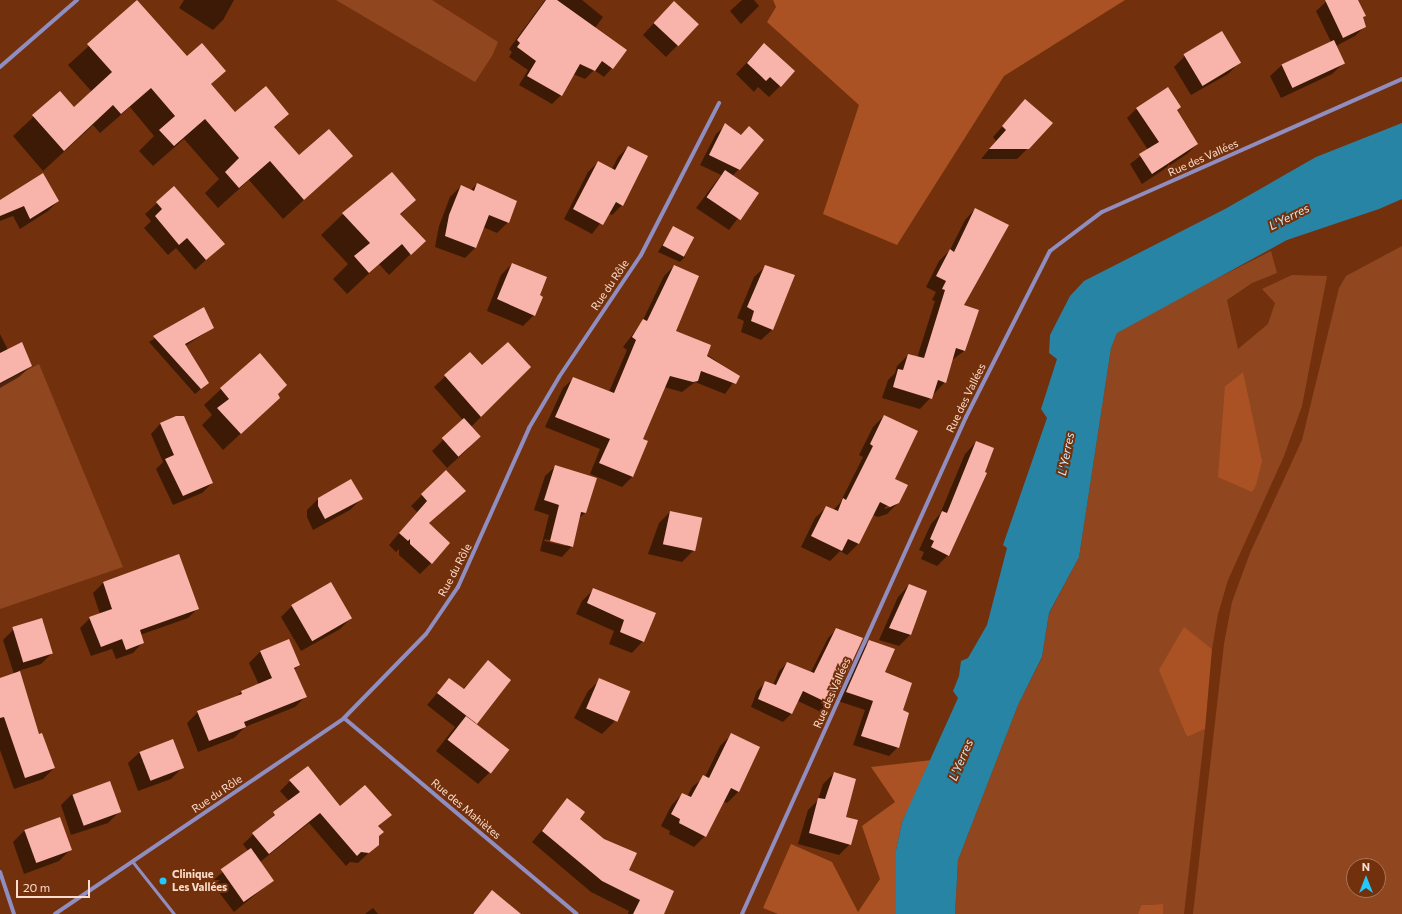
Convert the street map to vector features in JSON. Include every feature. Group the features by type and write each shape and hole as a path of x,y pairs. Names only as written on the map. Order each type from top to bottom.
{"street":[{"path":"0,67 77,0"},
{"name":"Rue des Vallées","path":"742,914 966,417 1050,250 1102,212 1402,79"},
{"name":"Rue du Rôle","path":"55,914 344,718 426,634 458,587 529,428 559,377 641,255 719,103"},
{"name":"Rue des Mahiètes","path":"344,718 578,914"},
{"path":"0,872 14,914"}],"lane":[{"path":"132,861 174,914"}],"shaded area":[{"path":"336,0 432,0 498,42 492,56 475,82"},
{"path":"773,0 1125,0 1004,76 897,245 823,214 859,105 767,22 776,7"},
{"path":"1402,246 1402,914 1193,914 1224,644 1232,602 1250,553 1302,440 1339,288 1346,276"},
{"path":"1271,251 1277,273 1252,283 1227,300 1238,349 1268,324 1275,303 1262,289 1292,275 1327,276 1302,406 1284,456 1228,580 1218,614 1212,649 1183,628 1186,737 1205,729 1184,914 1163,914 1163,904 1141,905 1138,914 955,914 958,860 1018,705 1042,658 1049,614 1079,557 1111,348 1117,333 1184,295","holes":["1243,372 1256,442 1225,386"]},
{"path":"39,364 123,567 0,609 0,384"},
{"path":"1243,372 1262,461 1256,485 1252,492 1218,477 1225,386"},
{"path":"1184,627 1212,649 1205,729 1187,737 1159,670"},
{"path":"932,760 902,822 896,850 896,914 778,914 763,908 791,844 832,862 858,912 880,879 862,826 895,802 871,767"},
{"path":"1163,904 1163,914 1138,914 1141,905"}],"water":[{"name":"L'Yerres","path":"1402,123 1402,199 1379,209 1287,240 1117,333 1111,348 1079,557 1049,613 1042,657 1018,705 958,860 955,914 896,914 896,850 902,822 958,698 953,691 959,676 961,661 968,658 987,625 1007,548 1003,545 1047,418 1041,409 1057,359 1049,353 1050,335 1070,296 1084,281 1225,209 1316,157"}],"building":[{"path":"137,0 187,56 202,43 226,71 211,84 235,112 266,86 289,114 274,127 299,155 329,129 353,156 304,200 270,161 239,188 225,172 239,158 205,119 174,146 159,130 175,116 151,88 121,114 113,105 64,151 32,115 60,91 74,107 112,72 87,44"},
{"path":"546,0 557,0 627,50 613,69 602,61 595,71 580,64 562,96 527,76 536,61 517,47 520,43 517,40"},
{"path":"1325,0 1358,0 1366,16 1363,17 1366,27 1343,38"},
{"path":"674,1 699,24 678,46 654,23"},
{"path":"1222,31 1241,63 1202,86 1183,54"},
{"path":"1334,40 1345,64 1292,88 1281,65"},
{"path":"764,43 795,71 781,87 770,77 766,81 747,63"},
{"path":"1168,87 1181,107 1177,110 1198,144 1152,174 1139,154 1159,142 1136,108"},
{"path":"1025,99 1053,123 1029,149 989,149 1006,130 1002,126"},
{"path":"725,123 741,135 749,126 764,140 740,170 709,155"},
{"path":"628,146 648,156 623,206 616,202 603,225 573,209 598,161 615,170"},
{"path":"725,170 759,193 741,220 707,197"},
{"path":"392,172 416,200 400,214 426,241 411,255 402,244 369,273 354,256 370,243 342,213"},
{"path":"43,173 59,201 30,219 24,206 0,216 0,200"},
{"path":"477,183 517,201 509,223 489,215 476,248 445,236 449,215 461,185 474,191"},
{"path":"174,186 225,244 206,260 187,238 179,245 155,216 162,209 156,202"},
{"path":"975,208 1009,225 964,305 979,310 965,351 956,348 946,383 938,380 932,399 893,387 898,369 903,370 908,354 924,358 945,290 942,289 946,281 936,276 950,249 954,252"},
{"path":"673,226 694,237 684,257 663,245"},
{"path":"512,263 547,277 540,295 543,297 535,316 497,299"},
{"path":"674,265 699,276 676,331 711,345 707,356 740,376 736,384 701,371 698,381 693,382 670,376 643,439 648,441 633,477 599,463 610,439 555,417 573,377 614,393 636,340 632,337 643,319 647,321"},
{"path":"765,265 795,275 773,330 751,321 754,311 747,307"},
{"path":"204,307 214,328 185,344 209,383 201,389 153,336"},
{"path":"22,342 32,366 0,383 0,353"},
{"path":"508,342 531,367 481,417 444,375 470,352 482,365"},
{"path":"260,353 287,385 278,394 280,398 241,434 217,408 229,399 220,388"},
{"path":"884,415 918,431 895,479 908,485 899,503 890,507 880,502 859,544 848,539 842,551 811,536 826,506 838,511 843,498 846,500 873,446 870,444"},
{"path":"176,416 184,416 213,483 183,496 165,459 174,455 160,423"},
{"path":"464,418 481,437 458,457 442,438"},
{"path":"976,441 994,448 985,472 987,473 949,556 931,547 934,541 930,539 942,511 947,513"},
{"path":"555,465 597,478 586,513 581,512 573,547 550,541 559,505 544,500"},
{"path":"446,470 466,491 429,523 450,543 432,564 410,544 410,539 408,541 399,533 427,501 421,494"},
{"path":"351,479 363,499 325,519 318,506 318,498"},
{"path":"670,511 702,518 695,551 663,544"},
{"path":"179,554 199,609 140,630 144,643 126,650 122,639 101,647 89,617 112,609 103,582"},
{"path":"331,582 352,618 312,641 291,605"},
{"path":"909,584 927,591 911,635 889,628"},
{"path":"593,588 656,613 644,642 620,632 624,620 587,603"},
{"path":"42,618 53,653 23,662 12,627"},
{"path":"836,628 863,638 839,690 837,689 830,704 803,691 792,714 758,699 765,681 776,685 787,662 814,673"},
{"path":"289,639 300,665 294,668 307,697 244,722 246,727 209,741 197,711 242,694 241,691 272,678 260,651"},
{"path":"869,640 895,649 885,672 912,683 903,710 909,713 899,748 861,736 873,701 846,692"},
{"path":"488,660 511,680 477,724 437,693 449,678 464,689"},
{"path":"20,671 39,734 42,733 55,768 25,778 4,717 0,718 0,678"},
{"path":"599,678 630,691 617,722 586,708"},
{"path":"466,716 509,750 491,774 448,740"},
{"path":"731,733 760,747 739,792 731,788 706,837 679,823 680,819 671,814 682,793 691,797 703,775 709,778"},
{"path":"173,739 184,768 151,781 139,752"},
{"path":"308,766 340,806 365,785 392,815 378,826 384,832 379,836 379,845 369,853 361,852 357,856 320,813 269,854 252,833 275,815 273,812 300,792 289,780"},
{"path":"834,772 856,779 846,817 858,820 851,845 809,833 818,798 825,799"},
{"path":"110,781 121,812 84,826 72,795"},
{"path":"567,798 585,812 580,819 604,839 637,853 629,870 674,891 664,914 633,914 640,900 602,881 542,831"},
{"path":"60,817 72,850 36,863 24,830"},
{"path":"251,848 274,881 244,902 221,869"},
{"path":"492,890 521,914 473,914"}],"place":[{"name":"Clinique Les Vallées","path":"163,881"}]}
